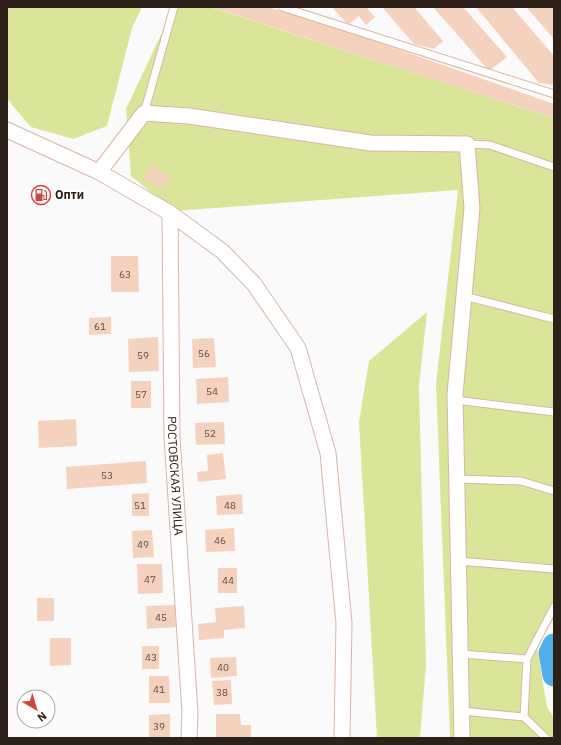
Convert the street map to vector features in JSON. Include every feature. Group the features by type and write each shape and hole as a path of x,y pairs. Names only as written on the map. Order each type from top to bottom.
{"street":[{"path":"99,172 144,112 189,116 370,143 467,144 472,208 455,400 462,738"},
{"path":"7,130 99,172 170,213 222,251 254,284 298,348 328,452 344,623 342,738"},
{"name":"РОСТОВСКАЯ УЛИЦА","path":"170,213 172,437 190,712 189,738"}],"lane":[{"path":"144,112 174,7"},
{"path":"282,7 554,94"},
{"path":"467,144 490,144 554,167"},
{"path":"464,296 554,319"},
{"path":"455,400 554,412"},
{"path":"457,479 521,481 554,491"},
{"path":"459,561 554,569"},
{"path":"524,718 527,659 554,606"},
{"path":"460,654 527,659"},
{"path":"462,711 524,718 546,738"}],"green space":[{"path":"7,7 142,7 132,28 107,126 73,139 31,127 7,99"},
{"path":"174,7 210,7 554,118 554,618 537,646 547,707 554,718 554,738 450,738 436,384 458,190 174,211 131,176 126,109"},
{"path":"427,312 419,386 426,665 420,738 377,738 359,422 369,361"}],"building":[{"path":"211,7 268,7 329,25 554,104 554,118"},
{"path":"332,7 366,7 375,17 366,25 359,16 348,25"},
{"path":"382,7 414,7 443,41 434,49 414,44"},
{"path":"433,7 463,7 507,57 489,71"},
{"path":"476,7 512,7 554,56 554,85 539,83"},
{"path":"526,7 554,7 554,39"},
{"path":"151,165 170,176 163,189 143,178"},
{"path":"111,256 138,256 139,292 111,292"},
{"path":"111,317 111,334 89,335 89,318"},
{"path":"158,337 159,371 129,372 128,339"},
{"path":"214,338 216,367 193,368 192,339"},
{"path":"228,377 229,402 197,404 196,379"},
{"path":"131,381 151,381 151,408 131,408"},
{"path":"76,419 77,446 39,448 38,421"},
{"path":"224,422 225,444 196,445 195,423"},
{"path":"223,453 226,479 198,482 197,472 208,471 207,455"},
{"path":"146,461 147,483 67,489 66,467"},
{"path":"149,493 149,516 132,516 132,494"},
{"path":"242,494 243,514 217,515 216,496"},
{"path":"234,528 235,551 206,552 205,530"},
{"path":"152,530 154,557 133,558 132,531"},
{"path":"137,564 162,564 163,593 138,594"},
{"path":"218,568 237,568 237,593 218,593"},
{"path":"37,598 54,598 54,621 37,621"},
{"path":"175,605 176,627 147,629 146,606"},
{"path":"244,606 245,628 224,630 224,638 199,640 198,624 216,622 215,608"},
{"path":"50,638 71,638 71,665 50,666"},
{"path":"142,646 159,646 159,669 142,669"},
{"path":"236,657 237,676 211,678 210,658"},
{"path":"149,676 169,676 170,703 149,703"},
{"path":"231,680 232,704 214,705 212,681"},
{"path":"170,714 170,738 149,738 149,715"},
{"path":"216,714 240,714 241,725 251,725 251,738 216,738"}],"waterway":[{"path":"554,645 550,653 554,675"}],"place":[{"name":"Опти","path":"41,195"}]}
